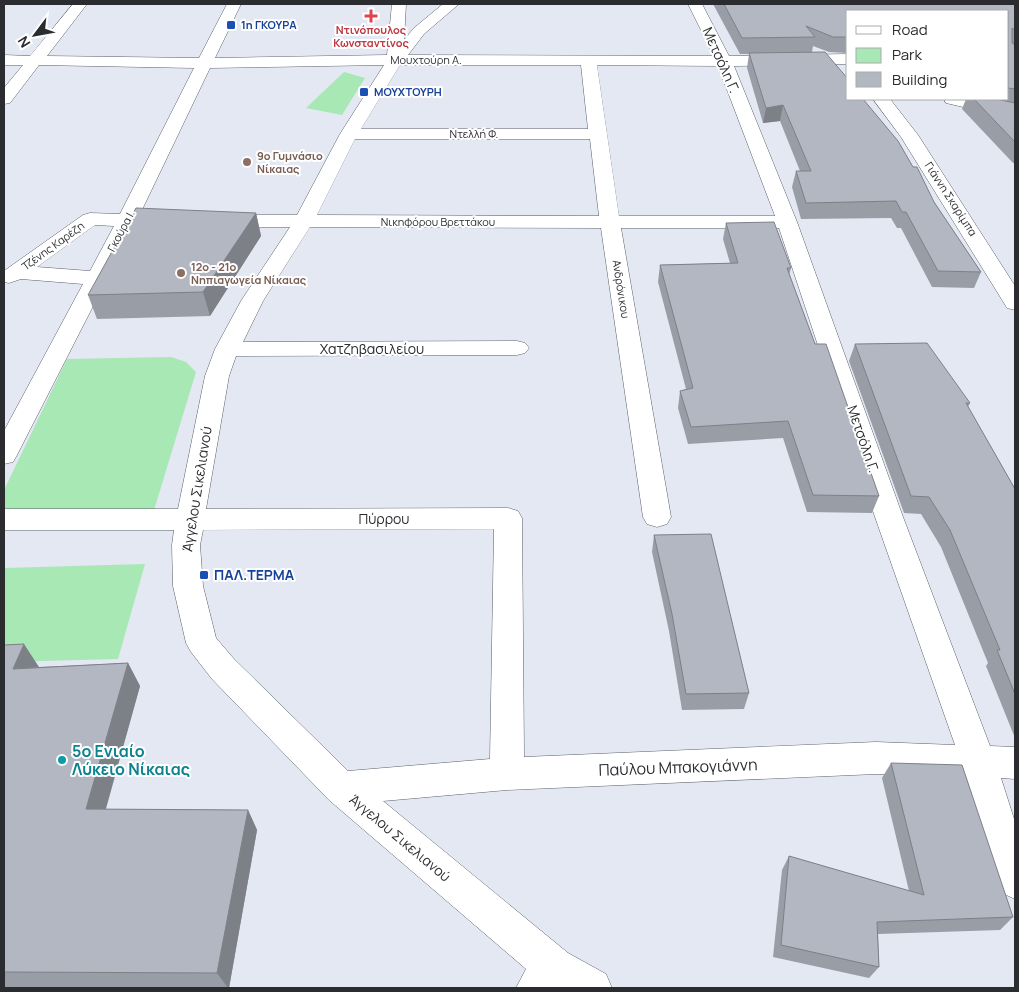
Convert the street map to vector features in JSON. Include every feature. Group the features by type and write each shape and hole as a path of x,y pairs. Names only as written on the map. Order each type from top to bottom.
{"street":[{"path":"4,99 80,4"},
{"name":"Γκούρα Ι.","path":"4,455 127,220 234,4"},
{"path":"395,60 399,4"},
{"name":"Άγγελου Σικελιανού","path":"452,4 424,26 395,60 349,134 304,222 252,301 227,349 217,376 197,476 186,545 188,586 202,643 223,669 341,788 545,978 592,988"},
{"name":"Μετσόλη Γ.","path":"695,4 724,61 787,222 978,760 1015,880"},
{"name":"Μουχτούρη Α.","path":"4,60 204,63 395,60 724,61 846,59"},
{"name":"Ανδρόνικου","path":"588,60 610,222 657,517"},
{"name":"Γιάννη Σκαρίμπα","path":"883,100 909,135 990,260 1015,303"},
{"path":"956,100 1015,114"},
{"name":"Ντελλή Φ.","path":"349,134 598,134"},
{"name":"Νικηφόρου Βρεττάκου","path":"90,219 304,222 787,222"},
{"name":"Τζένης Καρέζη","path":"10,276 90,219"},
{"name":"Τζένης Καρέζη","path":"10,276 96,278"},
{"name":"Χατζηβασιλείου","path":"227,349 517,348"},
{"name":"Πύρρου","path":"4,520 508,518 507,774"},
{"name":"Παύλου Μπακογιάννη","path":"341,788 507,774 876,758 978,760 1015,763"}],"green space":[{"path":"344,72 365,78 342,115 306,108"},
{"path":"171,357 186,362 196,372 151,520 4,513 4,490 67,359"},
{"path":"145,564 118,659 4,662 4,568"}],"building":[{"path":"724,4 1015,4 1015,30 1012,28 1012,43 1015,45 1015,89 1009,88 1009,10 846,10 846,37 833,37 806,26 815,37 742,38"},
{"path":"825,52 846,77 846,100 864,100 898,141 913,167 917,167 934,202 981,272 938,271 906,212 902,212 896,201 806,203 796,171 811,171 783,105 766,108 749,53"},
{"path":"975,100 1001,100 1015,103 1015,142"},
{"path":"136,208 256,213 203,292 88,295"},
{"path":"774,222 791,268 787,268 815,344 826,344 879,496 813,495 788,421 691,427 680,391 693,388 660,265 738,263 726,223"},
{"path":"927,343 970,403 966,403 1015,489 1015,694 997,650 1000,650 950,530 929,497 911,496 855,344"},
{"path":"711,534 749,693 686,694 672,614 654,535"},
{"name":"5ο Ενιαίο Λύκειο Νίκαιας","path":"24,644 13,669 128,663 86,809 248,810 217,973 4,972 4,645"},
{"path":"891,763 962,765 1013,917 877,922 879,967 781,945 789,856 924,895"}],"place":[{"name":"Ντινόπουλος Κωνσταντίνος","path":"371,16"},
{"name":"1η ΓΚΟΥΡΑ","path":"231,25"},
{"name":"ΜΟΥΧΤΟΥΡΗ","path":"364,92"},
{"name":"9ο Γυμνάσιο Νίκαιας","path":"247,162"},
{"name":"12ο - 21ο Νηπιαγωγεία Νίκαιας","path":"181,273"},
{"name":"ΠΑΛ.ΤΕΡΜΑ","path":"204,575"},
{"name":"5ο Ενιαίο Λύκειο Νίκαιας","path":"62,760"}]}
